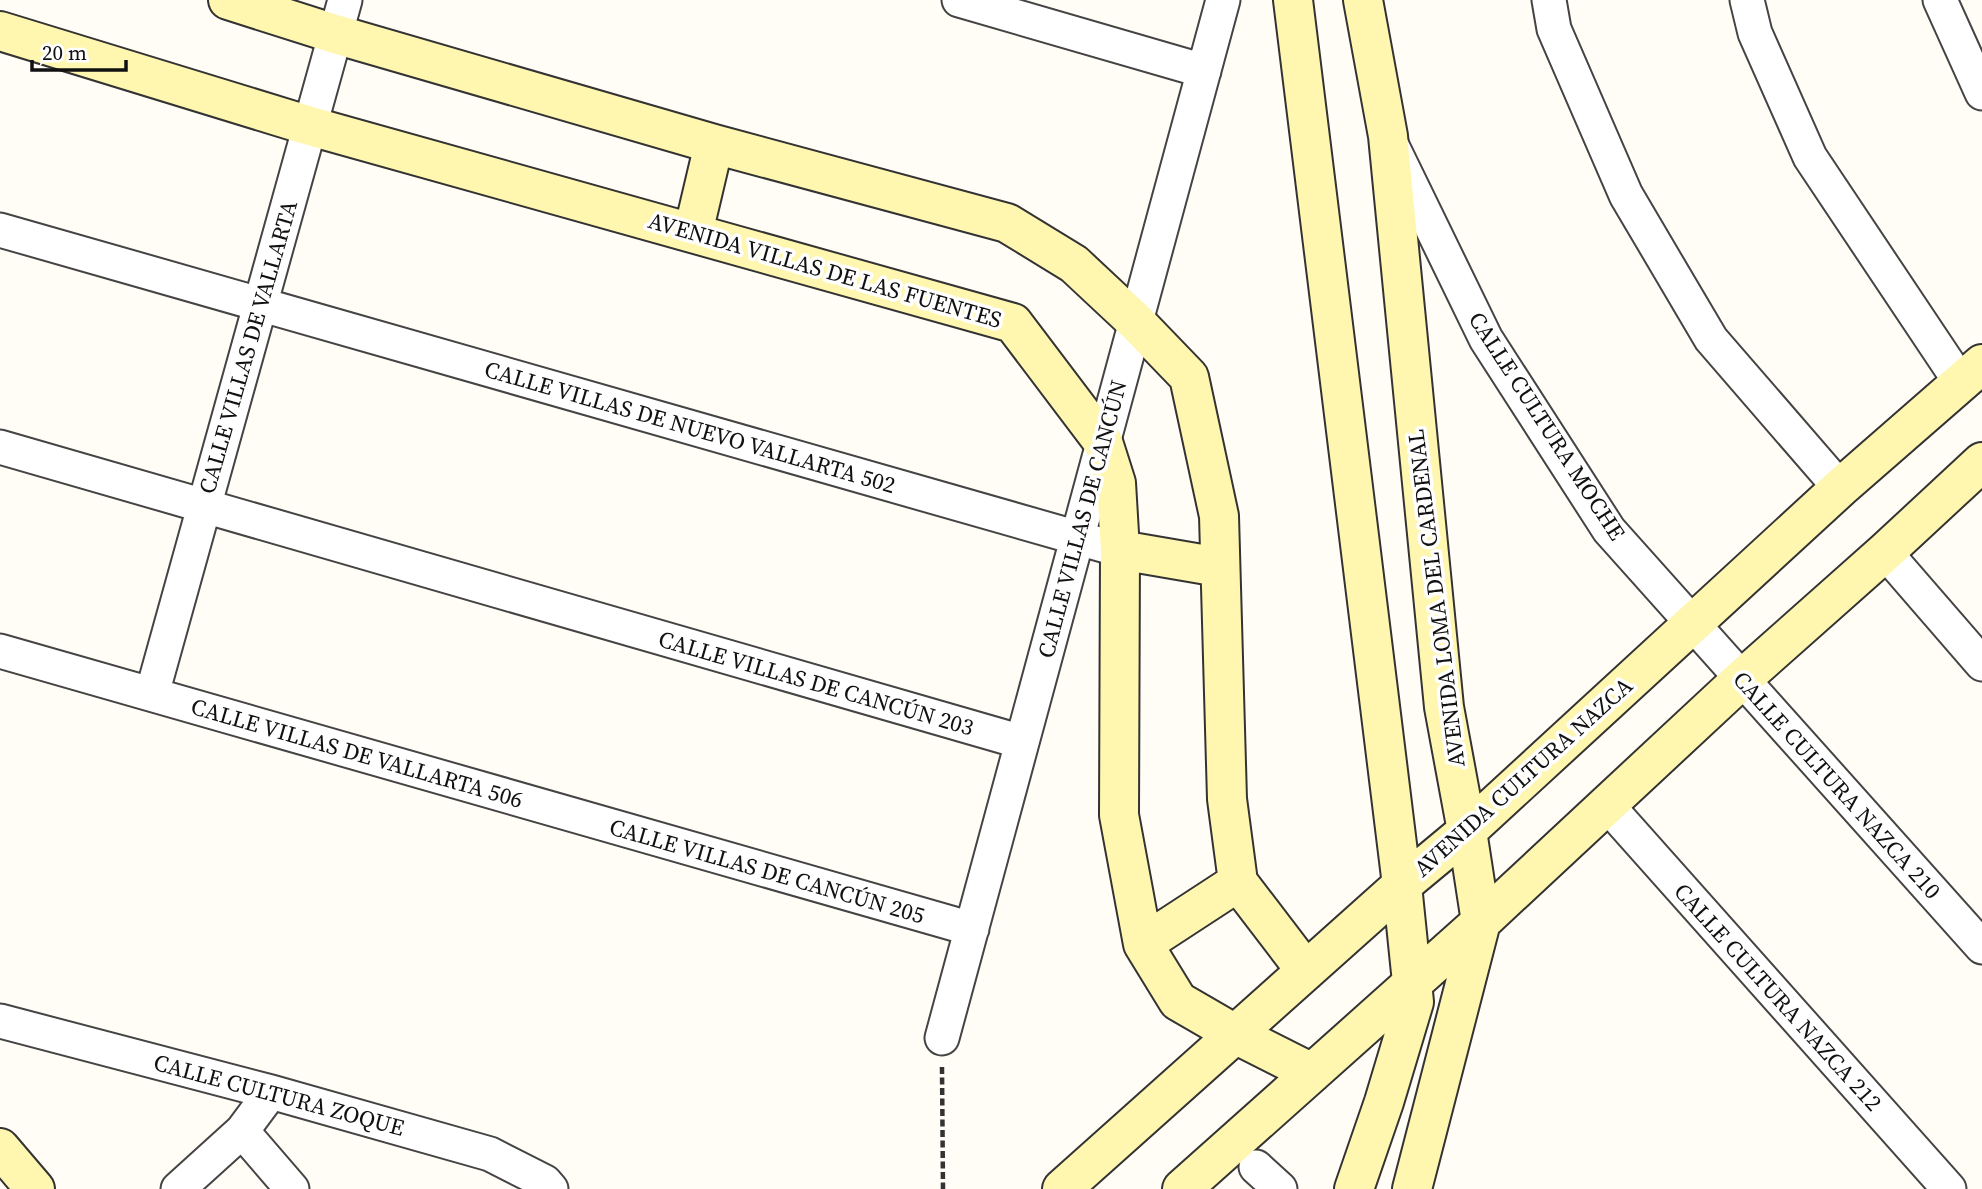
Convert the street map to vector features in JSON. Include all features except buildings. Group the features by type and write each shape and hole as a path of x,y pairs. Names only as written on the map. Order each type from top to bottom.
{"street":[{"path":"228,0 340,17 714,144 1007,223 1074,264 1189,377 1219,516 1227,799 1238,882 1306,971"},
{"path":"959,0 1204,71"},
{"name":"CALLE VILLAS DE CANCÚN","path":"942,1038 1223,0"},
{"path":"1293,0 1402,885 1414,1002 1354,1189"},
{"name":"AVENIDA LOMA DEL CARDENAL","path":"1363,0 1388,136 1444,707 1481,922 1412,1189"},
{"path":"1549,0 1554,29 1626,195 1711,339 1840,488"},
{"path":"1747,0 1755,33 1810,157 1971,374"},
{"path":"1940,0 1982,93"},
{"name":"CALLE VILLAS DE VALLARTA","path":"152,694 340,17"},
{"name":"AVENIDA VILLAS DE LAS FUENTES","path":"0,31 310,126 1013,323 1103,442 1116,483 1120,550 1119,815 1143,944 1178,1001 1312,1073"},
{"name":"CALLE CULTURA MOCHE","path":"1388,136 1486,339 1609,530 1692,624"},
{"path":"692,233 714,144"},
{"name":"CALLE VILLAS DE NUEVO VALLARTA 502","path":"0,230 1120,550"},
{"name":"AVENIDA CULTURA NAZCA","path":"1062,1189 1402,885 1467,831 1840,488 1971,374"},
{"name":"CALLE VILLAS DE CANCÚN 203","path":"0,447 1022,743"},
{"path":"1182,1189 1413,984 1742,679 1982,462"},
{"path":"1120,550 1219,567"},
{"path":"1885,552 1982,664"},
{"name":"CALLE CULTURA NAZCA 210","path":"1692,624 1982,947"},
{"name":"CALLE VILLAS DE VALLARTA 506","path":"0,651 562,812"},
{"name":"CALLE CULTURA NAZCA 212","path":"1607,805 1949,1189"},
{"name":"CALLE VILLAS DE CANCÚN 205","path":"562,812 972,929"},
{"path":"1143,944 1238,882"},
{"name":"CALLE CULTURA ZOQUE","path":"0,1021 271,1092 490,1154 545,1182 551,1189"},
{"path":"178,1189 242,1130 271,1092"},
{"path":"242,1130 292,1189"},
{"path":"0,1148 35,1189"}],"path":[{"path":"942,1038 943,1189"}]}
